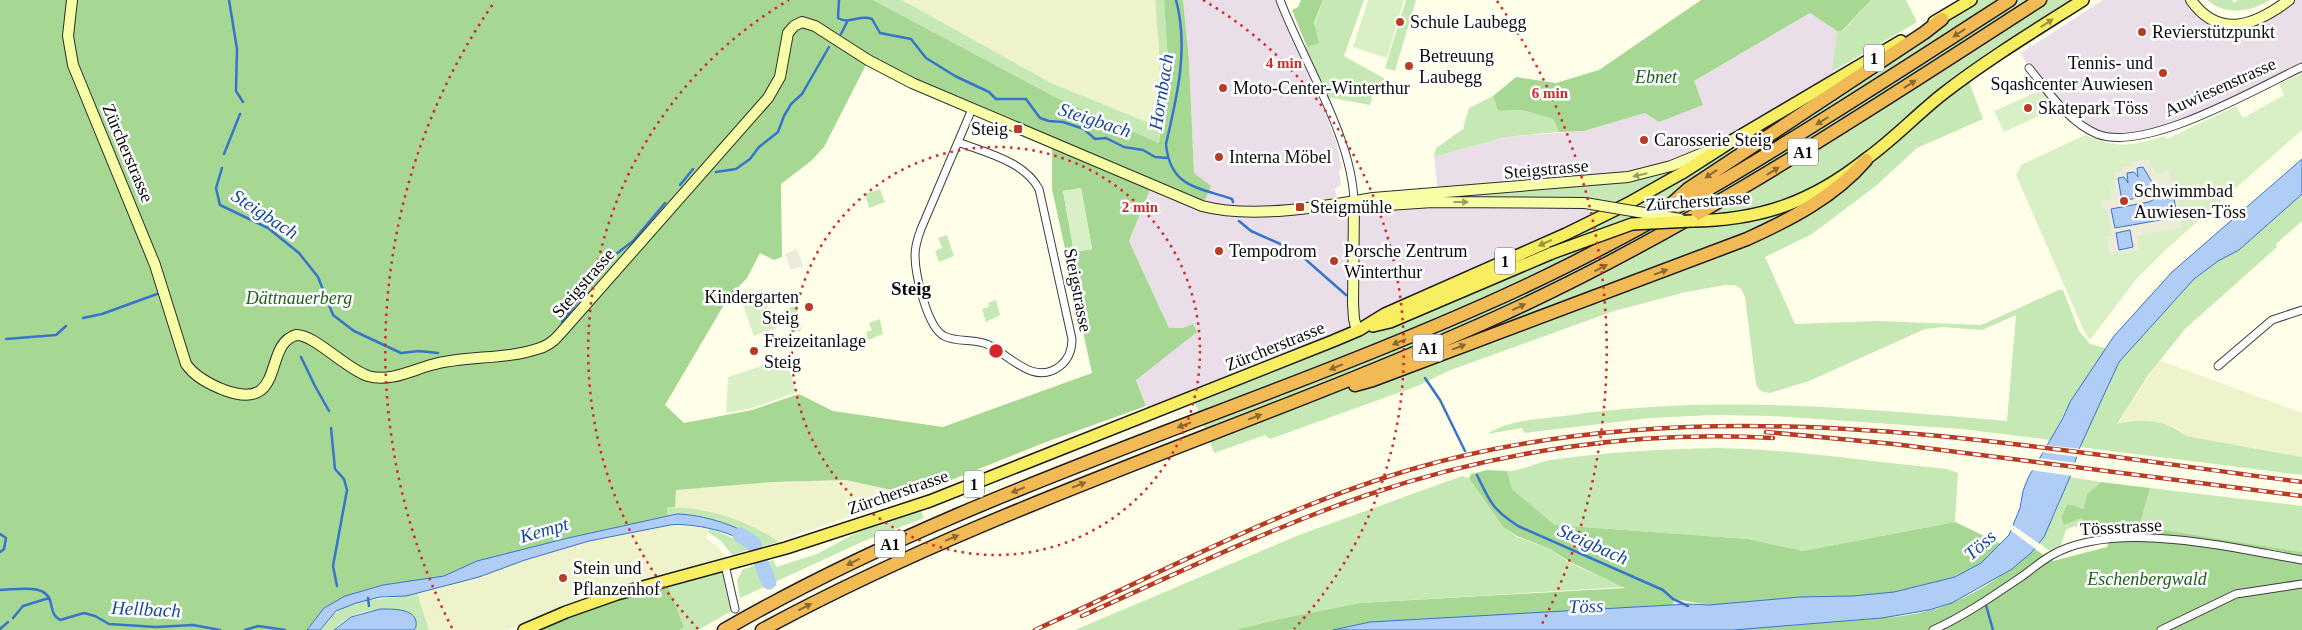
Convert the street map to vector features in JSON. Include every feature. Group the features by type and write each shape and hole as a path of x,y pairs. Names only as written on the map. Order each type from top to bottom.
{"highway":[{"name":"A1","path":"724,630 832,572 936,524 1063,472 1424,331 1530,284 1650,223 1786,143 2010,0"},
{"name":"A1","path":"762,630 854,583 964,532 1297,401 1495,318 1638,248 1795,157 2040,0"},
{"name":"A1","path":"1650,223 1688,189 1924,33 1942,19"},
{"name":"A1","path":"1297,401 1374,380 1748,239 1786,220 1826,196 1850,178 1866,160"}],"main road":[{"name":"Zürcherstrasse","path":"72,0 68,36 71,59 156,265 172,317"},
{"name":"Zürcherstrasse","path":"1358,330 1385,314 1596,220 1682,173 1735,139 1942,19 1971,0"},
{"name":"Zürcherstrasse","path":"524,630 597,601 856,526 961,490 1358,330 1390,322 1552,253 1632,224 1720,220 1760,214 1790,204 1821,189 1866,160 1960,82 2083,0"},
{"path":"2191,0 2194,6 2214,20 2234,25 2258,21 2290,0"},
{"name":"Steigstrasse","path":"172,317 182,356 192,372 215,386 244,395 255,393 265,386 284,343 296,335 308,338 358,372 380,378 395,376 437,363 542,348 559,335 768,98 780,78 788,33 799,23 811,24 890,72 972,109 1202,206 1217,210 1247,211 1354,203 1372,198 1628,177 1671,166 1735,139"},
{"name":"Steigstrasse","path":"1354,203 1373,206 1433,202 1585,203 1692,221"},
{"path":"1354,203 1353,304 1354,319 1358,330"}],"street":[{"path":"1280,0 1344,146 1351,176 1354,203"},
{"name":"Auwiesenstrasse","path":"2029,68 2070,116 2085,127 2108,137 2130,138 2179,124 2302,67"},
{"name":"Steigstrasse","path":"958,142 1019,167 1032,178 1041,194 1072,339 1068,357 1060,366 1053,370 1042,373 1030,371 985,343 954,339 943,335 936,330 931,321 917,268 916,249 921,229 972,109"},
{"path":"2218,366 2272,320 2302,310"},
{"name":"Tössstrasse","path":"1934,630 1989,599 2051,555 2071,545 2130,538 2176,540 2209,543 2302,560"},
{"path":"725,565 735,609"},
{"path":"2161,630 2236,594 2302,584"}],"shaded area":[{"path":"1183,0 1280,0 1336,141 1342,168 1339,170 1341,185 1335,189 1340,211 1444,202 1585,203 1596,220 1150,415 1136,380 1183,328 1169,328 1129,241 1152,185 1194,173 1189,60"},
{"path":"2103,0 2191,0 2204,14 2235,25 2290,0 2302,0 2302,64 2222,105 2150,133 2108,137 2074,119 2029,68 2021,53"},
{"path":"1810,13 1837,31 1832,82 1735,139 1655,171 1438,194 1434,157 1506,137 1584,131 1645,113 1694,81"},
{"path":"2149,159 2157,175 2167,170 2175,185 2183,227 2137,236 2139,250 2110,255 2107,237 2112,235 2107,209 2102,209 2101,201 2112,199 2110,190 2116,188 2113,173 2122,171 2122,167 2132,166 2132,162","holes":["2165,197 2167,199 2173,198 2115,227 2111,209"]},
{"path":"797,249 803,266 791,270 785,254"}],"green space":[{"name":"Dättnauerberg","path":"0,0 873,0 1059,99 1159,143 1168,61 1164,0 1183,0 1189,60 1194,173 1211,186 1202,206 1152,185 1129,241 1169,328 1183,328 1193,324 1197,332 1136,380 1146,406 1046,442 914,495 846,480 772,482 676,490 675,507 667,507 668,516 568,538 477,561 444,576 383,585 346,596 324,608 307,630 0,630","holes":["868,61 1052,142 1052,189 1092,373 943,427 833,411 799,394 752,410 684,423 665,405 728,298 747,278 760,253 774,260 782,257 781,184 811,161 824,147","1081,188 1092,249 1074,252 1063,191"]},
{"path":"873,0 902,0 1051,83 1154,125 1160,62 1155,0 1164,0 1168,61 1159,143 1059,99"},
{"path":"902,0 1155,0 1160,62 1154,125 1051,83"},
{"path":"1301,0 1323,0 1314,23 1319,43 1307,47 1292,10 1298,7"},
{"path":"1323,0 1364,0 1344,56 1407,91 1405,97 1392,94 1373,95 1370,105 1322,96 1300,48 1307,47"},
{"path":"1368,0 1404,0 1387,58 1353,47"},
{"path":"1406,0 1416,0 1395,71 1385,68"},
{"name":"Ebnet","path":"1701,0 1871,0 1842,31 1837,31 1810,13 1694,81 1703,105 1659,122 1645,113 1584,131 1559,132 1553,119 1522,110 1498,111 1493,96 1516,77 1556,83 1599,70"},
{"path":"1871,0 1906,0 1917,22 1832,72 1837,31 1843,31"},
{"path":"1971,0 2081,0 1967,76 1983,119 1917,148 1877,185 1812,234 1765,257 1795,324 1878,321 1981,325 2059,290 2063,290 2079,331 2090,344 2106,348 2070,402 2051,440 1962,429 1773,416 1712,415 1650,418 1524,433 1522,428 1487,434 1505,426 1534,419 1619,409 1730,404 1841,408 2007,421 2016,315 1982,330 1943,327 1925,329 1809,381 1770,393 1761,391 1756,384 1745,297 1741,289 1735,285 1725,285 1686,292 1614,311 1448,371 1420,385 1270,439 1265,435 1214,453 1193,398 1596,219 1585,203 1444,202 1438,194 1635,176 1735,139"},
{"path":"2207,0 2232,0 2234,3 2238,0 2270,0 2246,9 2230,10 2214,5"},
{"name":"Schwimmbad Auwiesen-Töss","path":"2302,73 2302,130 2171,245 2137,278 2090,340 2084,331 2016,175 2021,165 2085,135 2116,144 2134,144 2165,136 2167,139 2236,106 2243,118 2284,95 2279,84"},
{"name":"Skatepark Töss","path":"2046,88 2061,106 2004,132 1994,111"},
{"path":"1493,96 1498,111 1522,110 1553,119 1559,132 1506,137 1434,157 1436,148 1463,129 1469,108"},
{"path":"1081,188 1092,249 1074,252 1063,191"},
{"path":"880,189 885,202 869,208 865,194"},
{"path":"2302,194 2302,221 2276,244 2277,247 2185,329 2149,374 2117,424 2135,421 2153,422 2171,427 2186,436 2302,457 2302,475 2080,447 2119,362 2194,279 2218,261 2239,250"},
{"path":"947,235 954,256 939,262 935,251 942,248 938,238"},
{"path":"762,289 776,328 754,336 740,297"},
{"path":"996,300 1000,315 986,322 982,309 989,307 988,303"},
{"path":"790,307 795,307 798,311 796,317 802,325 800,331 791,332 784,313"},
{"path":"880,319 883,334 868,340 866,332 872,330 869,323"},
{"path":"785,358 797,392 752,408 726,413 728,377"},
{"path":"2159,360 2302,413 2302,457 2186,436 2177,428 2117,425"},
{"path":"1715,448 1802,453 1947,469 1958,473 1955,522 1803,551 1748,539 1555,525 1512,489 1507,471 1519,470 1551,460 1592,455"},
{"path":"1487,470 1507,471 1512,489 1555,525 1748,539 1803,551 1955,522 2001,544 1981,563 1955,577 1894,592 1853,596 1800,597 1709,605 1674,599 1673,606 1370,622 1333,630 1235,630 1360,603 1625,588 1570,562 1550,549 1517,536 1503,527 1469,478 1471,474"},
{"path":"1462,476 1469,478 1503,527 1517,537 1550,549 1570,563 1624,587 1360,603 1235,630 1075,630 1299,535"},
{"path":"2070,477 2101,482 2087,494 2084,510 2067,504 2061,518 2064,525 2082,518 2085,529 2074,526 2066,530 2060,548 2057,547 2055,552 2048,550 2039,543 2054,516"},
{"path":"846,480 914,495 778,541 733,519 693,509 675,507 675,490 772,482"},
{"name":"Eschenbergwald","path":"2101,482 2150,488 2139,526 2302,552 2302,630 1733,630 1887,618 1914,614 1940,608 1963,598 2006,572 2035,549 2053,561 2107,547 2112,530 2085,528 2082,518 2064,525 2061,518 2067,504 2084,509 2087,494"},
{"path":"2150,488 2302,506 2302,552 2138,526"},
{"path":"667,507 696,509 726,516 753,527 779,542 760,547 752,536 746,533 688,514 668,516"},
{"path":"921,511 924,518 864,541 740,598 737,580 743,569 757,565 765,581 768,582 770,581 765,562 774,560 776,567 817,554 858,532"},
{"name":"Stein und Pflanzenhof","path":"676,524 710,529 705,537 718,547 726,557 590,595 508,630 429,630 417,593 479,577 525,560 589,541"},
{"path":"710,529 744,542 751,549 732,555 721,541 708,532"},
{"path":"725,565 735,609 698,630 680,630 684,627 666,581"},
{"path":"666,581 684,627 680,630 524,630"},
{"path":"417,593 429,630 414,630 417,625 408,612 389,609 359,613 349,617 334,630 320,630 341,609 352,604"}],"water":[{"path":"2302,159 2302,194 2239,250 2218,261 2194,279 2119,362 2080,447 2070,477 2044,537 2031,553 2012,569 1952,603 1929,610 1882,618 1733,630 1333,630 1370,622 1688,604 1709,605 1800,597 1853,596 1894,592 1955,577 1981,563 2009,535 2020,508 2028,478 2063,418 2070,402 2114,336 2172,272"},
{"path":"2143,167 2156,189 2141,197 2122,201 2118,178 2124,177 2128,183 2127,173 2134,172 2138,177 2137,168"},
{"path":"2166,193 2167,199 2174,198 2177,217 2115,228 2111,209 2149,202"},
{"path":"2130,230 2133,247 2119,250 2116,233"},
{"path":"677,514 697,516 735,527 746,533 760,547 751,549 746,543 737,538 714,530 689,525 670,525 589,541 525,560 479,577 406,596 380,597 356,603 336,611 320,630 307,630 324,608 345,596 383,585 444,576 477,561 568,538"},
{"path":"380,609 409,613 416,621 416,627 414,630 334,630 351,617"}],"pier":[{"path":"2045,445 2082,449 2079,457 2041,452"},
{"path":"2037,458 2077,463 2073,476 2030,470"},
{"path":"2011,524 2041,545 2037,550 2009,529"}],"waterway":[{"name":"Steigbach","path":"229,0 237,49 236,91 243,102"},
{"name":"Steigbach","path":"839,0 838,18 842,20 872,19 880,33 911,39 926,58 955,76 989,92 996,99 1026,99 1040,118 1063,122 1084,129 1095,139 1106,138 1124,147 1143,150 1155,157 1167,158"},
{"name":"Hornbach","path":"1176,0 1180,18 1181,54 1180,72 1166,144 1169,158 1173,169 1187,183 1232,199 1233,202"},
{"path":"841,34 847,22"},
{"path":"716,172 736,169 750,159 759,147 778,132 791,104 802,94 829,47"},
{"name":"Steigbach","path":"224,154 240,114"},
{"path":"222,168 216,188 220,205 268,228 299,253 318,277 333,315 354,331 401,353 419,351 438,353"},
{"path":"680,185 693,169"},
{"path":"562,322 577,302 576,285 633,241 665,203"},
{"name":"Steigbach","path":"1239,221 1251,231 1296,251 1346,295"},
{"path":"83,318 102,314 157,294"},
{"path":"6,339 56,335 66,326"},
{"path":"301,357 329,411"},
{"name":"Steigbach","path":"1425,378 1440,400 1465,451"},
{"path":"331,428 335,469 344,479 347,490 333,566 337,586"},
{"name":"Steigbach","path":"1477,475 1497,510 1518,526 1663,590 1673,599 1688,606"},
{"name":"Hellbach","path":"0,534 6,538 4,549 0,552"},
{"name":"Kempt","path":"740,535 753,543 769,582"},
{"name":"Hellbach","path":"0,590 38,590 49,597 53,612 60,620 84,613 95,616 109,624 156,627 193,625 220,630"},
{"path":"13,618 23,606 49,598"},
{"path":"368,598 369,606"},
{"path":"1986,605 1993,630"},
{"path":"0,629 8,622"},
{"name":"Hellbach","path":"245,630 258,626 285,630"}],"railway":[{"path":"1035,630 1266,523 1360,486 1409,470 1519,444 1631,430 1742,426 1854,429 1967,439 2079,452 2302,482"},
{"path":"1766,432 1894,444 2302,496"},
{"path":"1082,616 1223,552 1295,522 1367,495 1466,466 1568,447 1619,441 1670,437 1722,436 1773,438"}],"place":[{"name":"Schule Laubegg","path":"1400,22"},
{"name":"Revierstützpunkt","path":"2142,32"},
{"name":"Betreuung Laubegg","path":"1409,66"},
{"name":"Tennis- und Sqashcenter Auwiesen","path":"2163,73"},
{"name":"Moto-Center-Winterthur","path":"1223,88"},
{"name":"Skatepark Töss","path":"2028,108"},
{"name":"Steig","path":"1018,129"},
{"name":"Carosserie Steig","path":"1644,140"},
{"name":"Interna Möbel","path":"1219,157"},
{"name":"Schwimmbad Auwiesen-Töss","path":"2124,201"},
{"name":"Steigmühle","path":"1300,207"},
{"name":"Tempodrom","path":"1219,251"},
{"name":"Porsche Zentrum Winterthur","path":"1334,261"},
{"name":"Kindergarten Steig","path":"809,307"},
{"name":"Freizeitanlage Steig","path":"754,351"},
{"name":"Stein und Pflanzenhof","path":"563,578"}],"district":[{"name":"Steig","path":"911,288"}],"water label":[{"name":"Töss","path":"1980,545"},
{"name":"Töss","path":"1586,606"}]}
